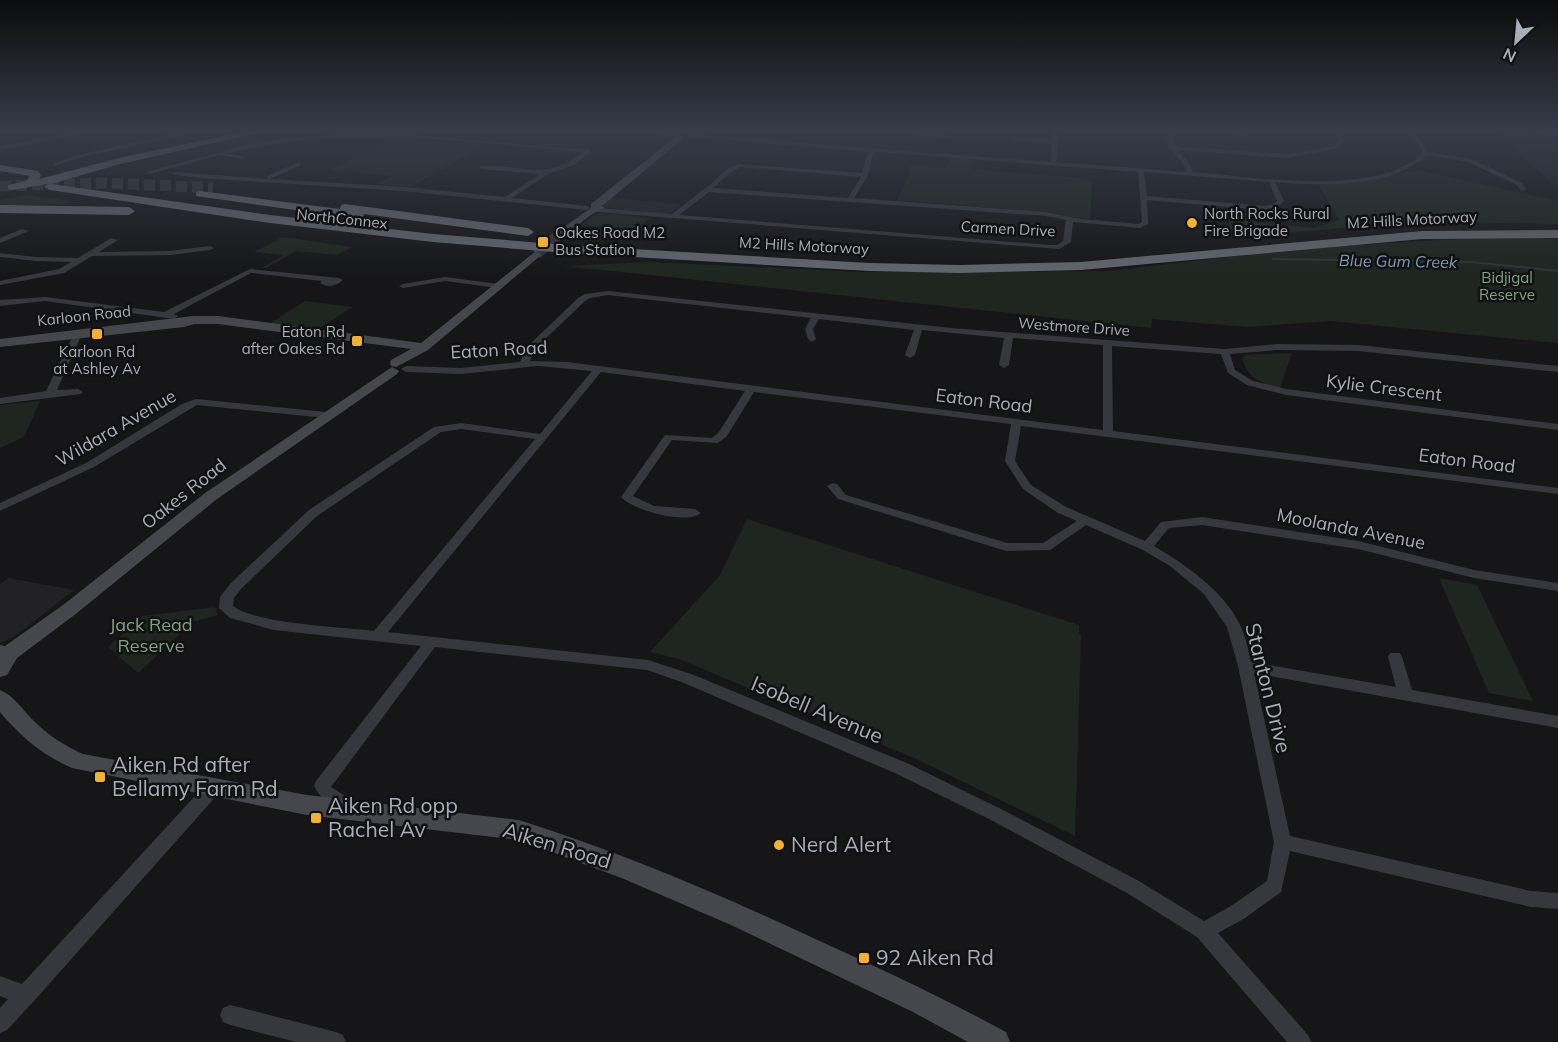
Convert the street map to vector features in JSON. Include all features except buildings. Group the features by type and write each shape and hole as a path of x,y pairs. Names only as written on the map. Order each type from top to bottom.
{"highway":[{"path":"22,185 40,180"},
{"path":"22,185 40,180"},
{"path":"22,185 81,180"},
{"name":"M2 Hills Motorway","path":"102,180 297,212 462,230 711,248 935,260 1037,260 1153,256"},
{"path":"22,185 32,193 394,241 803,266 833,265"},
{"path":"22,185 38,186 40,189 72,197"},
{"name":"M2 Hills Motorway","path":"22,185 422,237 566,249 907,268 1014,268 1242,247 1474,230 1558,229"},
{"name":"NorthConnex","path":"22,185 134,211 394,241"},
{"name":"NorthConnex","path":"213,188 468,225 554,233"},
{"path":"190,193 425,223 578,236"},
{"name":"M2 Hills Motorway","path":"1474,230 1558,234"},
{"name":"M2 Hills Motorway","path":"824,251 935,260"}],"main road":[{"path":"554,233 593,209 629,180"},
{"name":"Oakes Road","path":"2,659 70,609 211,496 326,415 400,367 537,254"},
{"name":"Karloon Road","path":"0,343 78,334 172,318 184,323 193,320"},
{"name":"Eaton Road","path":"193,320 218,320 422,349"},
{"name":"Aiken Road","path":"0,698 36,739 64,756 80,762 213,788 356,812 519,830 577,849 751,922 921,1001 996,1042"}],"street":[{"name":"Carmen Drive","path":"273,180 385,188 672,217 760,222 1050,247 1059,247 1067,242 1070,219 1035,213 898,202 849,201 708,190"},
{"path":"505,200 536,180"},
{"path":"672,217 719,180"},
{"path":"849,201 862,180"},
{"path":"1070,219 1144,225 1146,223 1142,180"},
{"path":"1267,180 1328,182 1346,180"},
{"path":"1144,198 1265,208 1275,206 1281,201 1271,180"},
{"path":"1511,180 1520,184 1522,190"},
{"path":"0,241 25,231"},
{"path":"0,283 57,273 93,255 114,240"},
{"path":"93,255 170,253 210,248"},
{"path":"160,262 170,253"},
{"path":"0,255 36,259 82,260"},
{"path":"0,303 45,299 172,318 250,271 327,279"},
{"path":"402,286 445,279 498,286"},
{"path":"524,364 532,347 588,296 578,290"},
{"name":"Westmore Drive","path":"588,296 608,293 919,327 1225,352 1276,347 1358,348 1558,369"},
{"path":"812,339 809,329 816,316"},
{"path":"910,355 919,327"},
{"path":"51,392 78,334"},
{"path":"1004,365 1009,335"},
{"path":"1107,343 1108,433"},
{"name":"Kylie Crescent","path":"1225,352 1230,371 1251,383 1286,392 1558,427"},
{"name":"Eaton Road","path":"400,367 461,371 524,364 557,364 1558,491"},
{"path":"378,635 598,369"},
{"path":"695,513 657,512 637,505 627,497 669,437 714,441 723,434 751,389"},
{"path":"0,401 51,392 78,392"},
{"name":"Wildara Avenue","path":"0,507 83,468 196,402 326,415"},
{"name":"Stanton Drive","path":"1016,423 1010,461 1027,487 1062,510 1147,547 1174,563 1209,591 1234,626 1245,666 1283,842 1275,886 1204,932"},
{"name":"Isobell Avenue","path":"541,437 461,426 438,429 313,513 236,586 227,597 226,608 235,615 274,625 648,665 689,679 903,769 997,815 1133,887 1204,932 1301,1042"},
{"path":"833,486 842,497 1006,547 1046,547 1086,520"},
{"name":"Moolanda Avenue","path":"1147,547 1165,525 1203,521 1358,545 1474,574 1558,587"},
{"path":"356,812 332,797 322,786 431,642"},
{"path":"1395,657 1406,696"},
{"path":"1245,666 1558,722"},
{"path":"0,1023 213,788"},
{"path":"1283,842 1531,899 1558,901"},
{"path":"0,986 26,994"},
{"path":"230,1015 336,1042"}],"shaded area":[{"path":"1548,180 1558,180 1558,188"},
{"path":"614,198 681,206 668,215 602,207"},
{"path":"8,578 74,590 15,636 0,643 0,584"}],"green space":[{"path":"386,180 423,180 410,187 377,184"},
{"path":"907,180 1085,180 1092,183 1090,220 1046,212 897,200"},
{"path":"1354,180 1461,180 1558,201 1558,224 1390,221 1326,230 1241,236 1229,231 1230,220 1315,228 1339,220 1319,185"},
{"path":"26,195 71,201 63,204 0,206 0,200"},
{"path":"595,214 650,218 636,230 582,225"},
{"name":"Bidjigal Reserve","path":"1508,236 1558,239 1558,343 1330,321 1248,327 1152,319 1151,328 564,266 649,262 862,272 1110,271 1303,248"},
{"path":"283,237 352,247 337,255 296,251 262,268 283,255 254,252"},
{"path":"305,301 352,307 317,330 269,324"},
{"path":"1292,353 1280,388 1256,379 1244,365 1242,358 1246,355"},
{"path":"40,401 24,437 0,448 0,405"},
{"path":"747,519 1079,625 1081,635 1075,836 916,759 679,659 650,652 720,575"},
{"path":"1439,578 1477,585 1533,701 1489,693"},
{"name":"Jack Read Reserve","path":"215,607 218,615 193,622 138,673 108,647 143,616"}],"waterway":[{"name":"Blue Gum Creek","path":"1273,259 1472,262 1558,271"}],"tunnel":[{"path":"0,186 106,183 213,188"},
{"path":"536,254 564,231"}],"place":[{"name":"North Rocks Rural Fire Brigade","path":"1192,223"},
{"name":"Oakes Road M2 Bus Station","path":"543,242"},
{"name":"Karloon Rd at Ashley Av","path":"97,334"},
{"name":"Eaton Rd after Oakes Rd","path":"357,341"},
{"name":"Aiken Rd after Bellamy Farm Rd","path":"100,777"},
{"name":"Aiken Rd opp Rachel Av","path":"316,818"},
{"name":"Nerd Alert","path":"779,845"},
{"name":"92 Aiken Rd","path":"864,958"}]}
